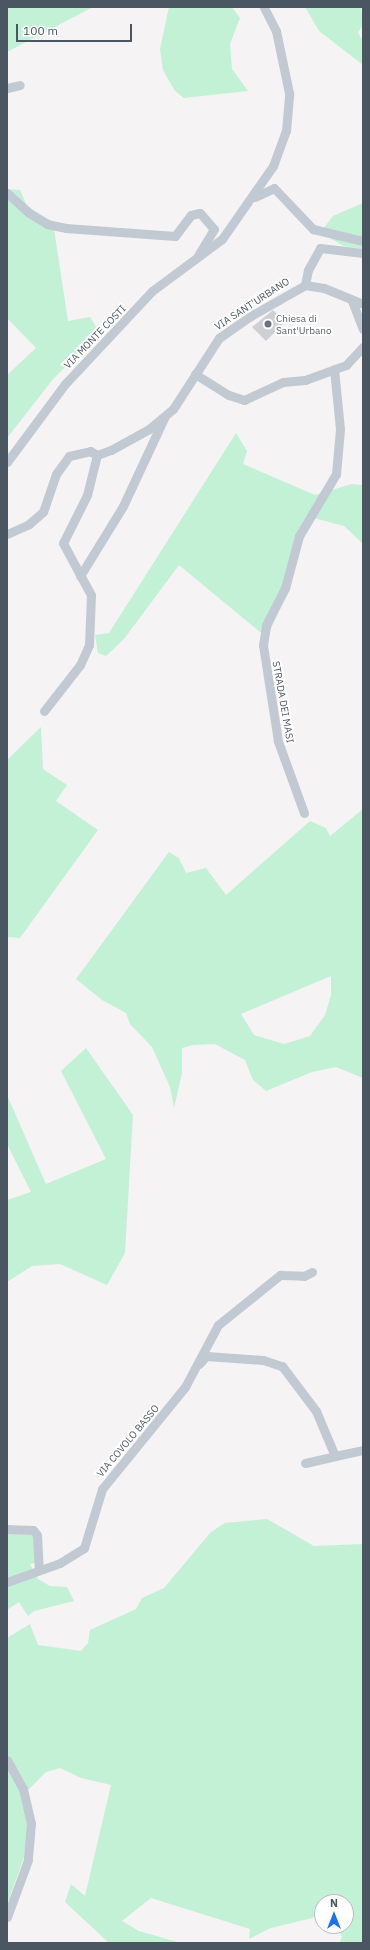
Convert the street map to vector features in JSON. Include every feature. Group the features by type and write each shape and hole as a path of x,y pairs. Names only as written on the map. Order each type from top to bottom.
{"street":[{"name":"VIA MONTE COSTI","path":"7,462 35,422 90,356 129,319 152,290 196,261 222,239 253,198 273,166 288,119 284,64 276,31 264,7"},
{"path":"7,88 20,85"},
{"path":"253,198 274,188 313,228 363,240"},
{"name":"VIA MONTE COSTI","path":"7,194 29,214 47,224 66,228 175,236 191,215 200,213 211,224 213,234 196,261"},
{"path":"305,285 308,270 320,248 363,253"},
{"name":"VIA SANT'URBANO","path":"165,416 226,333 295,288 305,285 324,288 352,301 363,304"},
{"path":"352,301 363,329"},
{"path":"195,374 229,395 244,400 283,382 305,380 346,365 363,347"},
{"name":"STRADA DEI MASI","path":"304,813 278,741 263,645 266,625 285,588 299,536 336,474 340,429 334,369"},
{"path":"97,455 129,442 165,416"},
{"path":"80,576 122,506 165,416"},
{"path":"7,534 29,524 43,512 65,459 90,451 97,455"},
{"path":"44,712 80,665 88,649 92,597 66,553 64,539 85,502 97,455"},
{"name":"VIA COVOLO BASSO","path":"198,1365 208,1339 226,1316 280,1275 304,1276 312,1272"},
{"name":"VIA COVOLO BASSO","path":"7,1582 39,1568 60,1563 84,1548 102,1489 177,1398 198,1365 206,1356 269,1361 287,1369 316,1411 335,1456"},
{"path":"305,1462 363,1450"},
{"path":"7,1528 33,1530 37,1535 39,1568"},
{"path":"7,1760 23,1788 31,1823 28,1860 7,1917"}],"green space":[{"path":"7,7 93,7 7,52"},
{"path":"169,7 232,7 240,18 230,44 232,69 248,91 184,98 175,91 163,70 160,49"},
{"path":"305,7 361,7 363,24 358,33 363,41 363,65 319,31"},
{"path":"7,189 20,190 27,206 53,222 68,321 90,317 100,333 54,378 7,438 7,375 36,348 7,318"},
{"path":"363,203 363,249 344,246 320,233 333,216"},
{"path":"236,433 247,451 243,464 315,495 352,484 363,485 363,544 344,526 314,518 305,530 280,609 269,633 260,632 179,565 124,639 106,656 98,653 95,635 109,633"},
{"path":"41,727 43,769 67,785 56,801 98,830 20,938 7,937 7,760"},
{"path":"363,809 363,1078 336,1067 312,1072 266,1091 253,1080 245,1060 215,1044 193,1045 182,1048 182,1073 174,1108 170,1087 152,1047 130,1024 126,1013 102,1000 76,979 169,852 179,858 186,873 206,868 226,895 310,821 326,828 330,836","holes":["331,976 331,995 325,1015 310,1036 284,1044 254,1035 241,1014"]},
{"path":"86,1048 133,1115 125,1253 107,1285 60,1264 32,1266 7,1282 7,1200 31,1192 7,1144 7,1095 46,1184 106,1159 61,1071"},
{"path":"267,1519 314,1546 363,1544 363,1943 339,1943 342,1937 341,1934 354,1934 354,1894 314,1894 314,1917 271,1928 249,1939 250,1929 151,1898 122,1921 139,1931 181,1943 109,1943 65,1902 71,1884 85,1896 111,1785 81,1778 60,1768 46,1772 26,1792 29,1819 24,1857 7,1905 7,1638 30,1624 38,1645 81,1651 88,1643 90,1630 136,1609 142,1598 164,1588 211,1532 225,1523"},
{"path":"31,1526 41,1562 30,1564 38,1579 50,1586 67,1587 74,1601 34,1611 28,1616 19,1602 7,1610 7,1531"}],"building":[{"name":"Chiesa di Sant'Urbano","path":"273,310 285,322 266,341 252,327"}],"place":[{"name":"Chiesa di Sant'Urbano","path":"268,324"}]}
